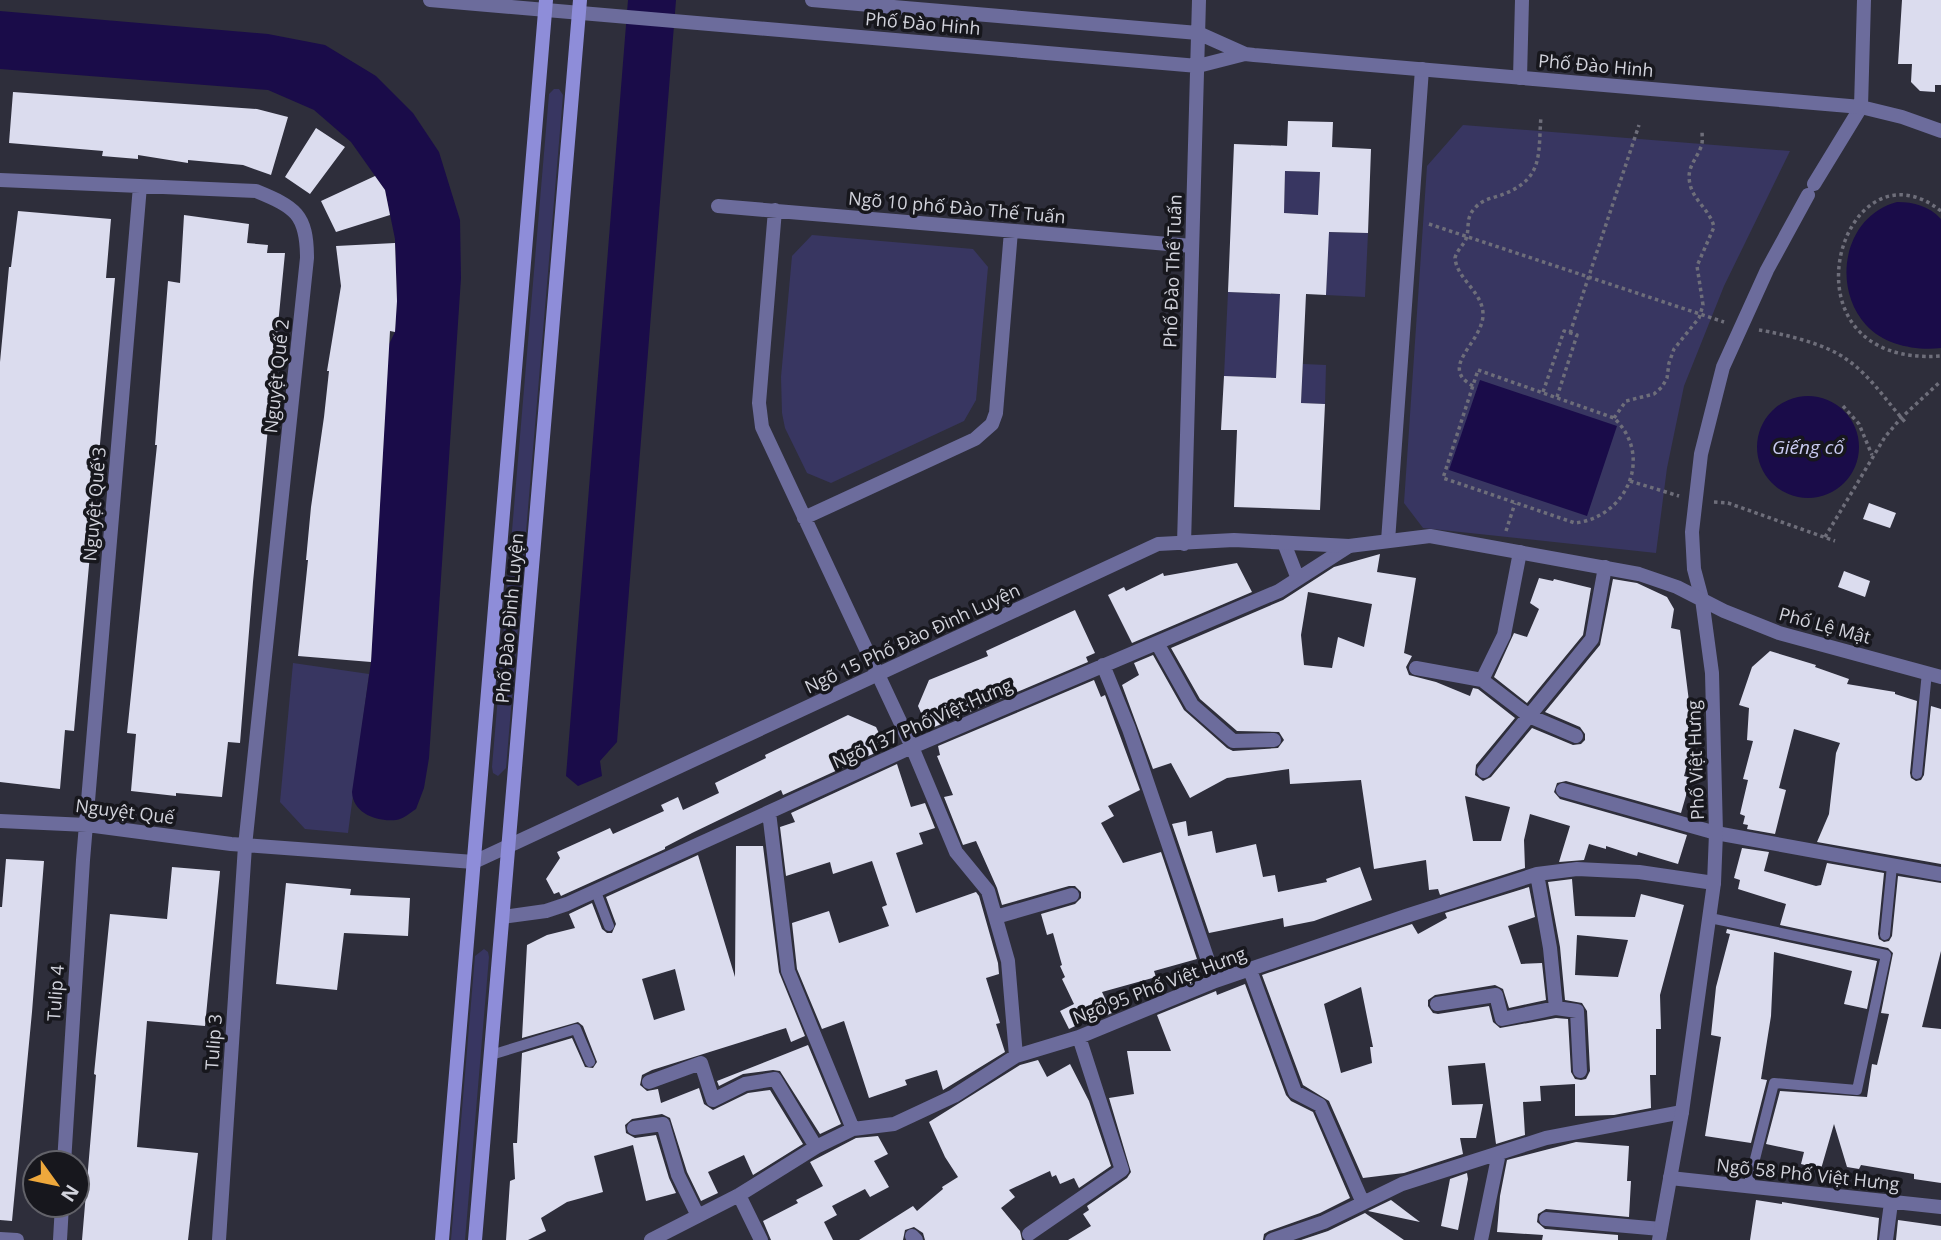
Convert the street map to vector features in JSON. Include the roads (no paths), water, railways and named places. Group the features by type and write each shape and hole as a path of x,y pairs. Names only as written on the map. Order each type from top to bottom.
{"main road":[{"name":"Phố Đào Đình Luyện","path":"442,1240 545,5"},
{"name":"Phố Đào Đình Luyện","path":"475,1240 579,6"}],"street":[{"name":"Phố Đào Hinh","path":"430,0 579,6 1198,66 1245,54 1861,107 1941,131"},
{"name":"Phố Đào Hinh","path":"812,0 900,4 1198,33 1245,54"},
{"name":"Phố Đào Thế Tuấn","path":"1184,544 1199,0"},
{"path":"1520,78 1522,0"},
{"path":"1861,107 1864,0"},
{"path":"1422,69 1388,541 1430,536 1605,567 1660,579 1702,599"},
{"name":"Phố Việt Hưng","path":"1660,1235 1682,1112 1714,883 1716,833 1712,673 1692,546 1701,454 1723,367 1767,270 1811,189 1861,107"},
{"name":"Nguyệt Quế 2","path":"0,180 256,191 282,201 302,219 307,236 306,271 245,846"},
{"name":"Nguyệt Quế 3","path":"87,825 140,186"},
{"name":"Ngõ 10 phố Đào Thế Tuấn","path":"718,206 1192,246"},
{"path":"775,211 759,416 766,438 912,747 956,852 988,891 1008,961 1016,1056"},
{"name":"Ngõ 10 phố Đào Thế Tuấn","path":"804,518 975,439 992,424 996,413 1011,231"},
{"name":"Ngõ 15 Phố Đào Đình Luyện","path":"474,862 1158,544 1234,540 1349,546 1388,541"},
{"path":"1284,542 1298,579"},
{"name":"Ngõ 137 Phố Việt Hưng","path":"503,917 546,911 596,892 912,747 1279,591 1349,546"},
{"path":"1482,680 1504,635 1520,552"},
{"path":"1484,771 1592,639 1605,567"},
{"name":"Phố Lệ Mật","path":"1702,599 1779,633 1934,674"},
{"path":"1157,643 1192,705 1233,741 1274,740"},
{"path":"1103,665 1129,729 1215,981"},
{"path":"1416,668 1482,680 1529,716 1576,736"},
{"path":"1563,790 1716,833 1941,874"},
{"path":"769,812 788,971 853,1129"},
{"name":"Nguyệt Quế","path":"0,821 87,825 245,846 474,862"},
{"name":"Tulip 4","path":"65,1149 87,825"},
{"name":"Tulip 3","path":"219,1240 245,846"},
{"name":"Ngõ 95 Phố Việt Hưng","path":"651,1240 739,1195 816,1147 853,1129 894,1124 954,1096 1016,1056 1079,1037 1215,981 1406,916 1537,874 1577,869 1639,872 1714,883"},
{"path":"1537,874 1550,948 1556,1008"},
{"path":"996,916 1072,895"},
{"path":"1250,970 1295,1092 1320,1105 1363,1203"},
{"path":"1437,1004 1496,995 1502,1019 1556,1008 1577,1011 1580,1071"},
{"path":"1029,1234 1122,1170 1079,1037"},
{"path":"649,1082 701,1063 713,1100 745,1084 775,1079 816,1147"},
{"path":"1272,1240 1311,1233 1402,1184 1546,1138 1682,1112"},
{"path":"634,1128 663,1124 678,1175 698,1216"},
{"path":"1481,1240 1499,1153"},
{"name":"Ngõ 58 Phố Việt Hưng","path":"1670,1178 1941,1207"},
{"path":"739,1195 761,1240"},
{"path":"1886,1240 1891,1203"},
{"path":"60,1240 61,1219"},
{"path":"1546,1219 1660,1235"},
{"path":"0,1239 17,1240"}],"lane":[{"path":"1917,774 1934,674"},
{"path":"1885,934 1892,866"},
{"path":"596,892 609,926"},
{"path":"1710,918 1886,955 1857,1090 1774,1083 1748,1187"},
{"path":"491,1055 576,1029 590,1062"}],"water":[{"path":"628,0 676,0 617,742 600,761 602,776 578,786 566,776"},
{"path":"0,11 268,34 325,45 376,76 413,113 439,152 460,220 461,278 429,758 424,788 416,809 404,817 388,820 367,815 356,806 352,792 371,662 389,344 395,332 397,298 395,239 385,190 351,142 314,110 268,90 0,69"},
{"path":"1897,202 1921,206 1941,219 1941,348 1901,345 1873,332 1855,309 1849,291 1846,273 1848,254 1855,237 1865,222 1879,210"},
{"path":"1480,380 1617,426 1587,516 1449,470"},
{"name":"Giếng cổ","path":"1808,396 1828,400 1844,411 1855,427 1859,447 1855,467 1844,483 1828,494 1808,498 1788,494 1772,483 1761,467 1757,447 1761,427 1772,411 1788,400"}]}
